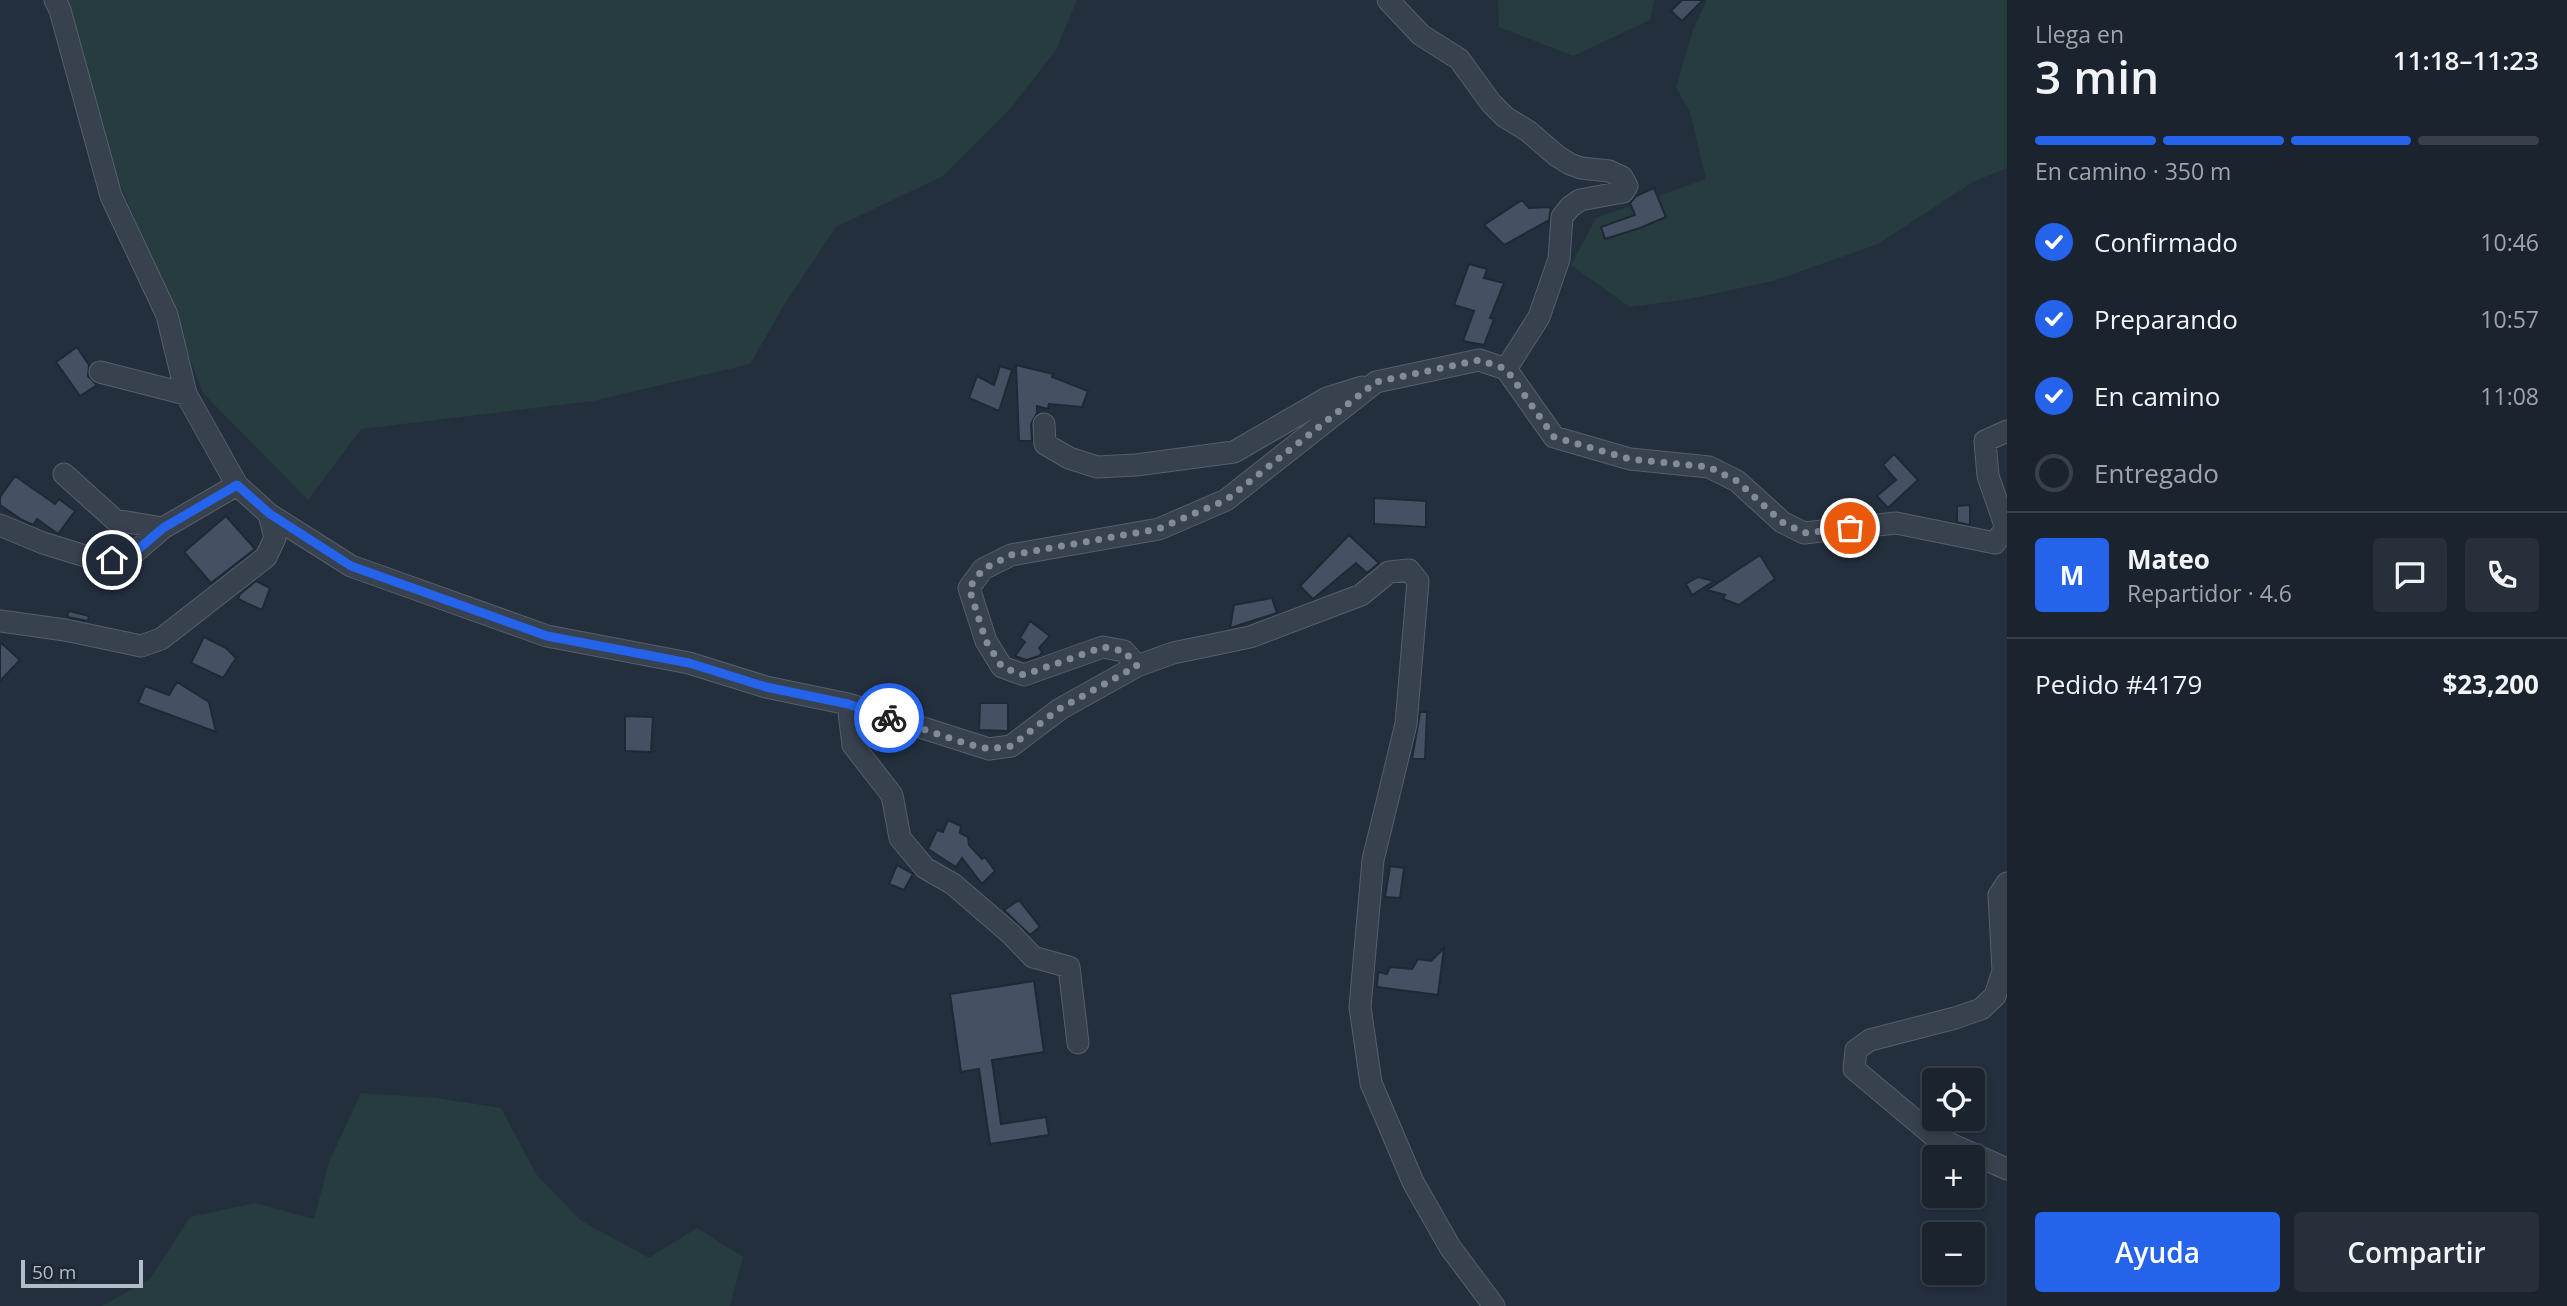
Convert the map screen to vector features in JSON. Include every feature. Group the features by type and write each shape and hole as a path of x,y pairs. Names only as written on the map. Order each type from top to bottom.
{"street":[{"path":"55,0 111,195 167,315 186,394 237,485 270,514 351,566 547,636 689,663 766,687 848,704 989,749 1011,746 1059,709 1137,666 1173,653 1250,637 1361,595 1388,572 1409,570 1418,581 1406,724 1373,860 1360,1007 1371,1083 1413,1182 1450,1247 1494,1306"},
{"path":"1388,0 1420,35 1460,59 1491,103 1505,117 1528,131 1557,156 1581,168 1609,170 1622,177 1627,186 1623,192 1580,200 1562,217 1559,259 1539,317 1506,369"},
{"path":"1044,424 1045,444 1069,458 1097,467 1136,465 1234,452 1327,398 1376,382 1479,360 1506,369 1554,437 1630,459 1709,467 1737,481 1782,522 1804,533 1896,523 1995,543 2006,528 1988,475 1984,441 2007,431"},
{"path":"100,372 186,394"},
{"path":"1137,666 1124,651 1103,647 1024,675 1002,667 986,641 969,588 983,569 1011,555 1158,529 1226,500 1376,382"},
{"path":"64,474 115,520 163,528"},
{"path":"0,525 43,543 98,560 127,559 163,528 237,485"},
{"path":"0,621 65,630 142,646 161,639 266,557 275,538 270,514"},
{"path":"848,704 853,745 892,795 900,838 925,869 953,884 1011,934 1033,957 1069,967 1078,1043"},
{"path":"2007,883 1998,895 2003,971 1995,996 1982,1009 1870,1040 1856,1050 1854,1069 1936,1137 2007,1169"}],"green space":[{"path":"67,0 1077,0 1056,50 1010,109 943,176 836,227 784,305 750,364 593,401 361,429 308,500 203,393 157,272 93,119"},
{"path":"1498,0 1654,0 1650,20 1573,56 1499,27"},
{"path":"1707,0 2007,0 2007,168 1973,182 1878,244 1773,281 1689,299 1630,307 1571,265 1596,218 1706,179 1690,112 1676,87 1693,30"},
{"path":"361,1093 436,1098 501,1108 536,1174 580,1220 649,1258 697,1228 743,1257 730,1306 102,1306 150,1279 190,1217 255,1203 314,1219 329,1162"}],"building":[{"path":"1682,0 1703,0 1682,21 1671,11"},
{"path":"1654,188 1666,217 1605,239 1601,227 1635,215 1630,203 1636,196"},
{"path":"1522,200 1529,208 1551,207 1549,220 1504,245 1484,225"},
{"path":"1469,264 1487,269 1484,278 1504,283 1490,318 1494,319 1484,345 1463,341 1474,311 1454,305"},
{"path":"77,347 89,365 88,376 97,385 80,396 56,362"},
{"path":"1016,365 1053,374 1052,377 1088,391 1082,407 1049,404 1048,409 1037,406 1037,413 1031,424 1032,441 1019,441"},
{"path":"1000,366 1012,370 999,411 969,398 977,376 994,385"},
{"path":"1894,454 1918,480 1888,508 1877,496 1896,480 1883,465"},
{"path":"15,476 55,504 59,499 75,511 58,534 37,519 33,525 0,505 0,497"},
{"path":"1374,498 1426,501 1426,527 1374,524"},
{"path":"1970,505 1970,525 1957,522 1957,506"},
{"path":"226,516 255,549 211,583 184,552"},
{"path":"1349,535 1379,563 1367,573 1356,563 1313,599 1300,586"},
{"path":"1760,555 1775,579 1739,605 1723,599 1725,595 1707,590"},
{"path":"1698,577 1714,581 1692,595 1686,584"},
{"path":"256,581 270,588 262,610 238,599 240,594"},
{"path":"1272,598 1277,613 1230,628 1234,605"},
{"path":"69,611 89,616 88,621 67,617"},
{"path":"1030,621 1050,636 1039,648 1042,652 1039,656 1026,660 1015,656 1025,642 1020,638"},
{"path":"204,637 226,648 236,658 223,678 191,663"},
{"path":"0,642 20,660 0,681"},
{"path":"177,682 209,702 216,732 138,703 145,686 169,695"},
{"path":"980,703 1008,703 1008,731 979,730"},
{"path":"1420,712 1427,712 1425,759 1412,759"},
{"path":"625,716 653,717 651,752 625,751"},
{"path":"948,820 961,826 960,833 968,837 969,845 982,859 985,857 995,871 982,884 962,858 956,867 928,849 937,830 943,832"},
{"path":"897,865 913,874 904,890 889,884"},
{"path":"1390,866 1404,868 1400,898 1385,897"},
{"path":"1019,900 1040,927 1030,935 1004,910"},
{"path":"1444,948 1438,995 1377,987 1378,972 1387,974 1390,967 1412,969 1418,959 1431,961"},
{"path":"1034,981 1044,1052 992,1060 1001,1124 1046,1117 1049,1135 990,1144 979,1069 961,1072 950,994"}],"way so far":[{"path":"889,718 989,749 1011,746 1059,709 1137,666 1124,651 1103,647 1024,675 1002,667 986,641 969,588 983,569 1011,555 1158,529 1226,500 1376,382 1479,360 1506,369 1554,437 1630,459 1709,467 1737,481 1782,522 1804,533 1850,528"}],"route":[{"path":"112,560 127,559 163,528 237,485 270,514 351,566 547,636 689,663 766,687 848,704 889,718"}]}
